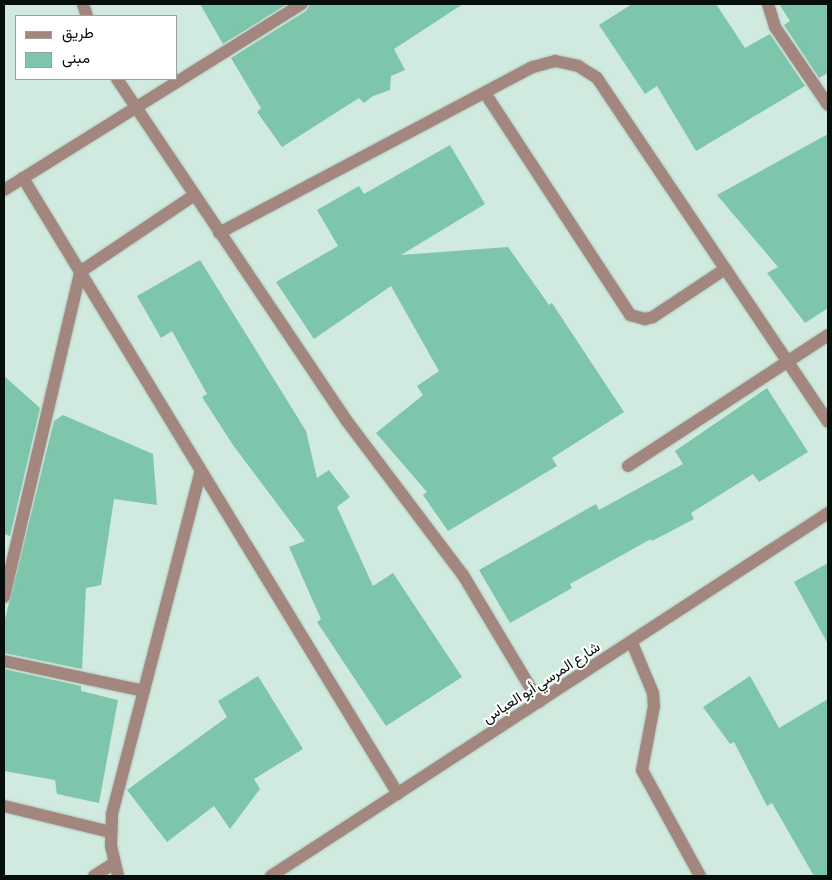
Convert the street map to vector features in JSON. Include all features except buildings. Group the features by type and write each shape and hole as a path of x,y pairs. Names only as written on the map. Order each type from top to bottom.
{"street":[{"path":"4,190 302,4"},
{"path":"768,4 775,27 828,105"},
{"path":"219,233 533,67 555,62 578,66 597,78 828,422"},
{"path":"118,80 134,108 193,196 346,420 463,575 538,702"},
{"path":"485,93 630,315 645,319 654,316 725,269"},
{"path":"23,178 398,794"},
{"path":"4,597 80,272 193,196"},
{"path":"628,466 828,335"},
{"path":"118,876 114,863 111,832 112,814 201,471"},
{"name":"شارع المرسي أبو العباس","path":"271,876 632,643 828,513"},
{"path":"632,643 653,693 654,706 642,770 700,876"},
{"path":"4,661 144,691"},
{"path":"4,806 111,832"},
{"path":"94,876 114,863"}]}
